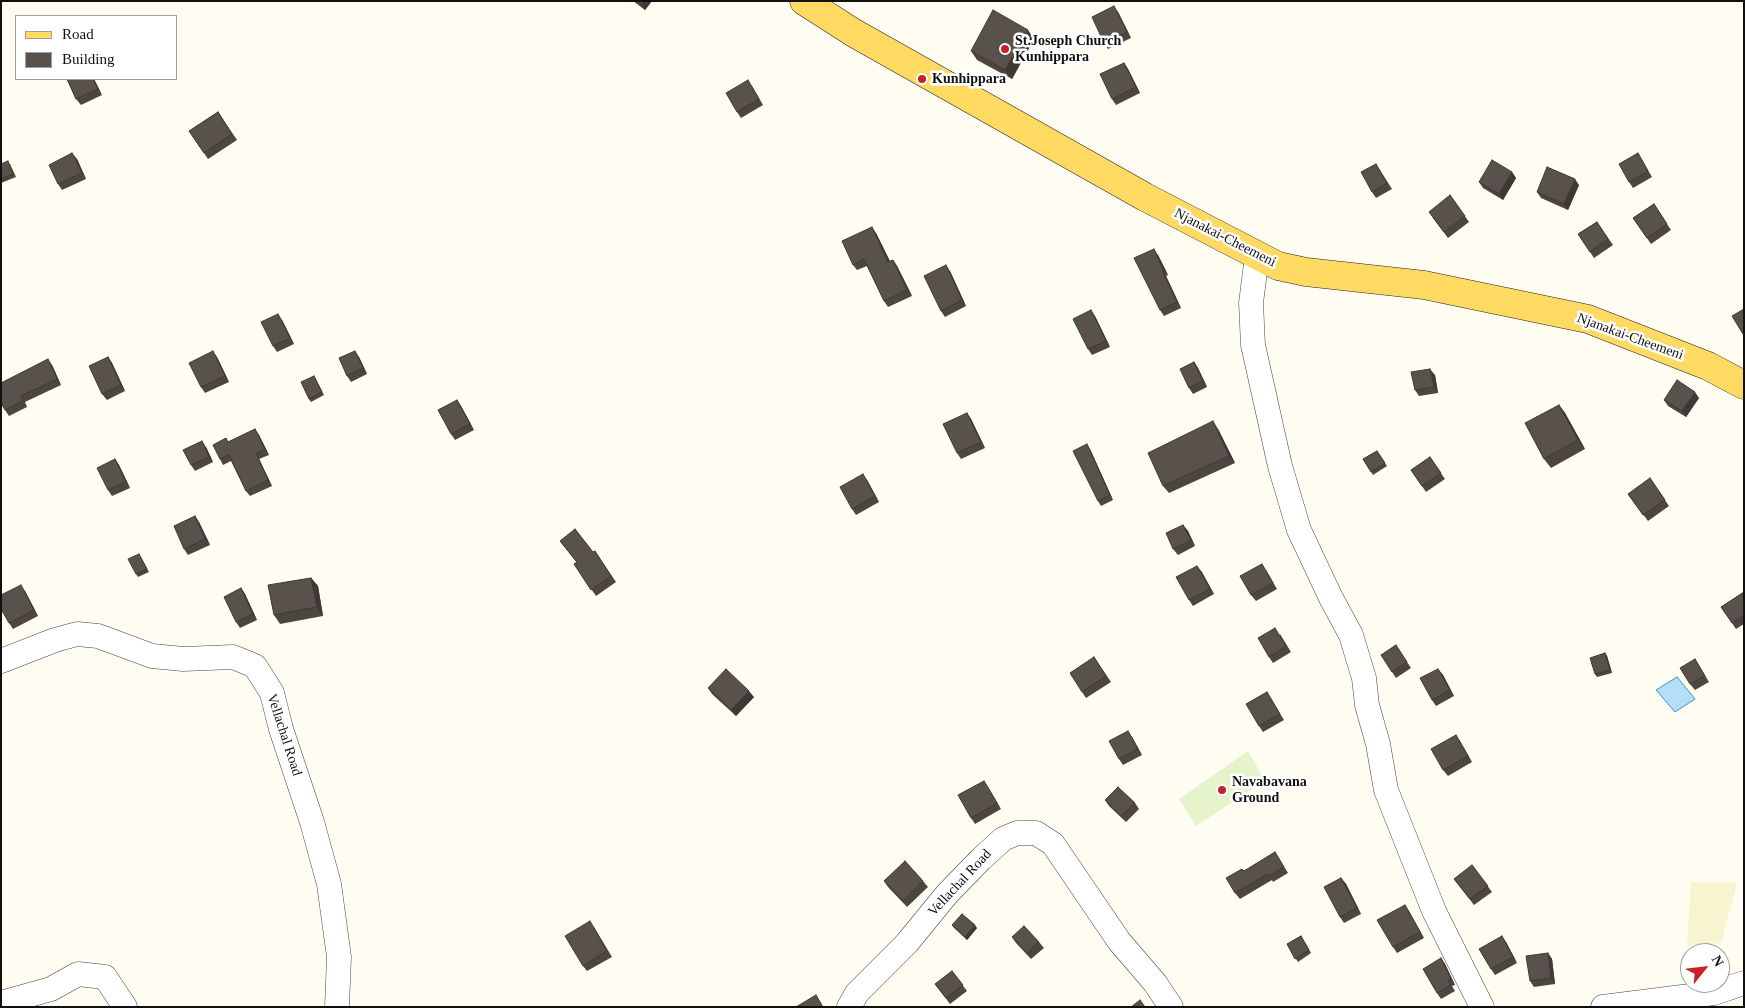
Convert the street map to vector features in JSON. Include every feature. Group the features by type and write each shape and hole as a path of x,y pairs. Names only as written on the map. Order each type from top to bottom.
{"main road":[{"name":"Njanakai-Cheemeni","path":"804,1 854,33 1136,192 1278,266 1306,272 1424,285 1588,318 1708,366 1744,385"}],"street":[{"path":"1257,256 1251,303 1253,345 1280,466 1299,530 1331,598 1351,635 1364,678 1367,704 1378,744 1386,790 1434,911 1482,1007"},
{"name":"Vellachal Road","path":"1,661 55,640 77,634 98,636 152,656 183,659 233,658 255,666 272,693 281,729 312,822 329,884 339,957 337,1007"},
{"name":"Vellachal Road","path":"850,1007 857,993 907,943 946,894 981,859 1003,840 1017,834 1036,833 1053,844 1119,941 1155,983 1171,1007"},
{"path":"1,1004 51,989 78,974 105,977 125,1007"},
{"path":"1603,1007 1714,992 1744,983"}],"shaded area":[{"path":"1691,882 1737,883 1721,943 1687,943"}],"green space":[{"name":"Navabavana Ground","path":"1248,751 1265,781 1196,826 1179,799"}],"water":[{"path":"1677,677 1695,699 1675,712 1656,690"}],"building":[{"path":"1114,6 1127,32 1104,43 1092,17"},
{"name":"St.Joseph Church Kunhippara","path":"993,10 1028,30 1005,70 971,51"},
{"path":"1124,63 1136,87 1112,99 1100,74"},
{"path":"67,80 94,80 98,89 76,99"},
{"path":"748,80 759,99 737,112 726,93"},
{"path":"218,112 232,134 204,153 189,131"},
{"path":"72,153 82,173 58,184 49,165"},
{"path":"1638,153 1648,171 1629,182 1619,164"},
{"path":"1492,160 1512,172 1499,194 1479,182"},
{"path":"8,161 13,174 1,179 1,164"},
{"path":"1376,164 1387,183 1372,192 1361,172"},
{"path":"1547,167 1575,179 1564,204 1537,192"},
{"path":"1450,195 1465,216 1444,232 1429,212"},
{"path":"1654,204 1667,224 1647,238 1633,218"},
{"path":"1597,222 1608,239 1590,252 1578,234"},
{"path":"872,227 888,262 893,260 907,290 884,301 864,259 853,265 842,241"},
{"path":"1154,249 1177,302 1160,310 1134,258"},
{"path":"946,265 962,300 941,311 924,276"},
{"path":"1744,309 1744,333 1743,334 1732,316"},
{"path":"1091,310 1106,341 1088,349 1073,319"},
{"path":"278,314 290,338 273,346 261,322"},
{"path":"213,351 225,376 201,387 189,363"},
{"path":"355,351 363,368 347,376 339,358"},
{"path":"108,357 121,385 102,394 89,366"},
{"path":"48,359 57,379 21,396 23,401 5,410 1,403 1,383"},
{"path":"1194,362 1203,381 1189,388 1180,369"},
{"path":"1430,369 1434,387 1415,390 1411,372"},
{"path":"314,376 322,392 309,399 301,382"},
{"path":"1677,380 1695,392 1682,411 1664,400"},
{"path":"457,400 470,424 451,434 438,410"},
{"path":"1559,405 1578,440 1544,459 1525,423"},
{"path":"967,413 981,442 957,453 943,424"},
{"path":"1213,421 1229,456 1163,486 1148,453"},
{"path":"255,429 265,449 256,453 268,480 246,491 229,455 220,459 213,445 226,438 228,442"},
{"path":"202,441 209,457 191,465 183,450"},
{"path":"1087,444 1110,495 1098,501 1073,451"},
{"path":"1377,451 1385,463 1371,472 1363,459"},
{"path":"1430,457 1441,473 1422,486 1411,470"},
{"path":"115,459 126,482 108,490 97,468"},
{"path":"863,474 875,496 852,509 840,487"},
{"path":"1650,478 1665,500 1643,515 1628,494"},
{"path":"195,516 205,539 184,549 174,526"},
{"path":"1183,525 1191,540 1173,549 1166,533"},
{"path":"575,529 593,552 595,551 611,576 591,590 574,564 577,562 560,541"},
{"path":"139,554 147,569 136,574 128,559"},
{"path":"1262,564 1273,583 1251,595 1240,576"},
{"path":"1197,566 1210,589 1189,600 1176,577"},
{"path":"311,578 317,607 274,615 268,585"},
{"path":"21,585 34,610 9,623 1,609 1,595"},
{"path":"241,588 253,614 236,622 224,597"},
{"path":"1744,592 1744,615 1732,623 1721,607"},
{"path":"1275,628 1286,646 1269,657 1258,638"},
{"path":"1396,645 1407,662 1392,672 1381,655"},
{"path":"1605,653 1610,670 1595,674 1590,658"},
{"path":"1094,657 1106,676 1082,692 1070,673"},
{"path":"1695,659 1705,676 1690,684 1680,668"},
{"path":"726,669 749,691 731,710 708,688"},
{"path":"1438,669 1450,690 1432,700 1420,678"},
{"path":"1267,692 1280,714 1259,726 1246,704"},
{"path":"1128,731 1138,749 1119,759 1109,741"},
{"path":"1456,735 1468,756 1443,770 1431,749"},
{"path":"984,781 997,803 971,818 958,795"},
{"path":"1118,787 1135,803 1121,816 1105,800"},
{"path":"1275,852 1284,867 1235,893 1226,878 1242,869 1244,871"},
{"path":"905,861 923,881 903,901 884,881"},
{"path":"1472,865 1488,886 1470,899 1454,879"},
{"path":"1341,878 1357,908 1340,917 1324,887"},
{"path":"1405,905 1420,932 1393,947 1377,920"},
{"path":"962,914 975,925 965,937 952,925"},
{"path":"590,921 607,951 583,966 565,936"},
{"path":"1024,926 1039,942 1027,953 1012,937"},
{"path":"1301,936 1309,950 1295,959 1287,944"},
{"path":"1502,936 1513,957 1491,969 1479,949"},
{"path":"1548,953 1551,978 1530,981 1526,956"},
{"path":"1441,958 1451,979 1448,980 1451,985 1437,993 1423,969"},
{"path":"952,971 963,985 946,998 935,984"},
{"path":"816,995 823,1007 796,1007"},
{"path":"1140,1000 1145,1007 1131,1007"}],"place":[{"name":"St.Joseph Church Kunhippara","path":"1005,49"},
{"name":"Kunhippara","path":"922,79"},
{"name":"Navabavana Ground","path":"1222,790"}]}
